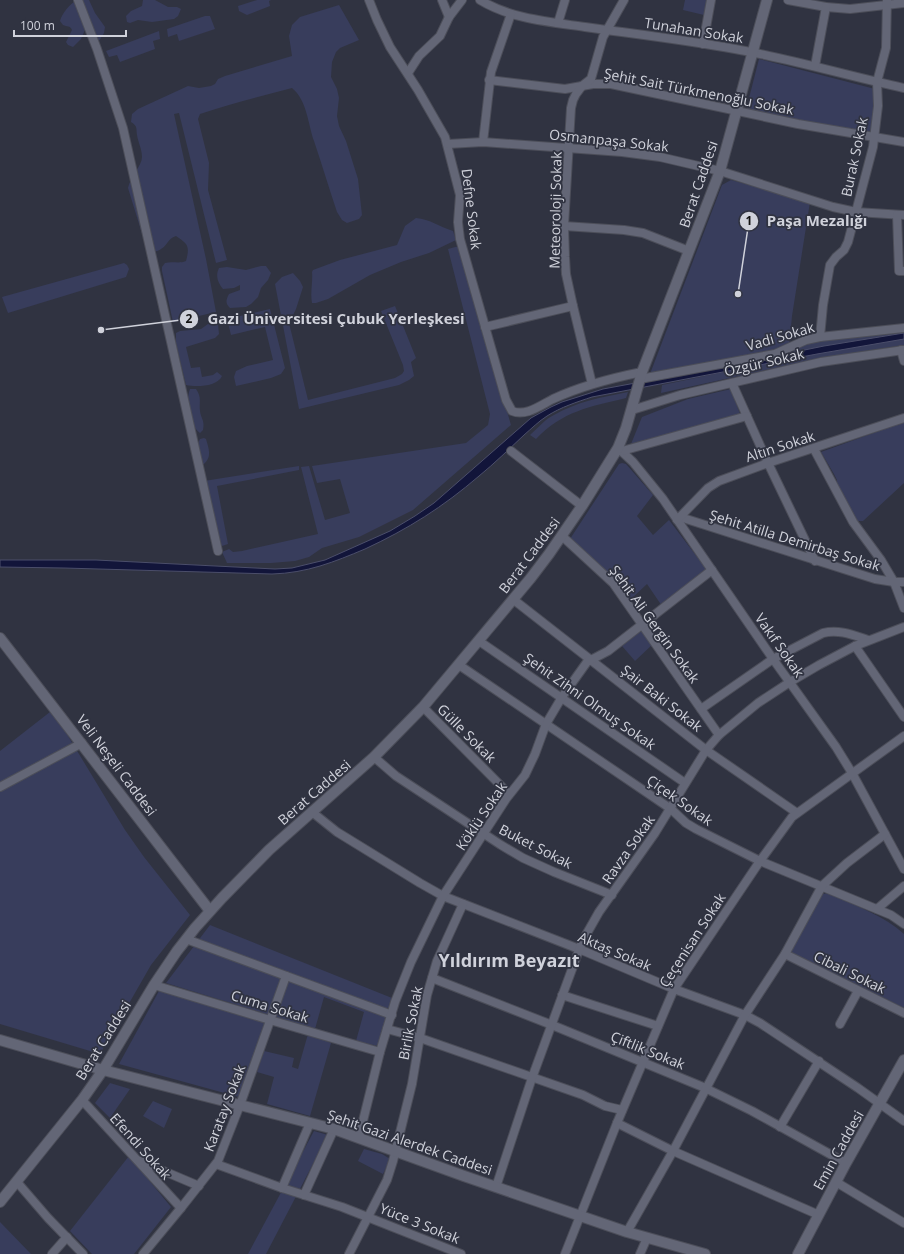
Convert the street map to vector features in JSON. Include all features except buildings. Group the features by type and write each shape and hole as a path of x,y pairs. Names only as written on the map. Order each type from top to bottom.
{"street":[{"path":"78,0 97,49 123,128 218,551"},
{"name":"Defne Sokak","path":"369,0 390,47 408,73 442,130 448,144 460,195 458,222 460,239 506,400 512,411"},
{"path":"442,0 449,17"},
{"path":"408,73 419,56 440,36 449,17 462,0"},
{"name":"Tunahan Sokak","path":"480,0 499,10 511,14 558,23 753,52 904,88"},
{"path":"558,23 565,0"},
{"name":"Meteoroloji Sokak","path":"592,384 566,274 564,226 573,100 582,86 591,79 600,44 624,0"},
{"path":"702,44 711,0"},
{"name":"Berat Caddesi","path":"0,1202 82,1100 103,1070 154,985 186,939 210,911 270,850 374,757 423,707 514,600 540,567 620,449 641,376 720,171 767,0"},
{"path":"788,0 826,8 850,9 887,3 904,3"},
{"name":"Burak Sokak","path":"820,337 823,305 830,265 846,246 873,147 878,106 877,82 886,48 887,3"},
{"path":"815,66 826,8"},
{"path":"484,142 489,80 492,66 511,14"},
{"name":"Şehit Sait Türkmenoğlu Sokak","path":"489,80 554,89 566,89 593,84 611,84 736,112 904,142"},
{"name":"Osmanpaşa Sokak","path":"448,144 484,142 622,152 655,156 720,171 833,207 856,212 901,215"},
{"path":"901,215 901,271"},
{"path":"564,226 643,232 689,251"},
{"path":"485,327 573,306"},
{"name":"Vadi Sokak","path":"512,411 520,413 532,410 553,398 592,384 775,354 806,340 820,337 904,328"},
{"path":"903,350 904,361"},
{"name":"Özgür Sokak","path":"632,410 680,395 821,362 903,350"},
{"path":"732,383 815,561"},
{"path":"620,449 747,416"},
{"name":"Altın Sokak","path":"679,518 714,484 727,478 904,418"},
{"name":"Vakıf Sokak","path":"620,449 634,462 679,518 712,570 773,659 825,731 852,773 904,869"},
{"path":"814,449 853,522 881,560 894,582 904,608"},
{"path":"511,451 582,506"},
{"name":"Şehit Atilla Demirbaş Sokak","path":"679,518 876,579 904,582"},
{"name":"Şehit Ali Gergin Sokak","path":"562,536 608,577 643,624 719,735"},
{"name":"Köklü Sokak","path":"359,1137 380,1052 411,962 443,896 509,794 518,785 528,770 546,724 562,697 580,670 590,660 608,651 712,570"},
{"name":"Şair Baki Sokak","path":"514,600 706,750 797,813"},
{"name":"Ravza Sokak","path":"496,1187 532,1078 562,994 579,949 590,926 640,856 671,809 685,783 706,750 719,735 758,703 790,682 819,664 855,646 904,627"},
{"path":"701,709 773,659 816,636 829,632 842,632 868,640"},
{"name":"Veli Neşeli Caddesi","path":"0,638 210,911"},
{"name":"Şehit Zihni Olmuş Sokak","path":"479,641 685,783"},
{"path":"855,646 904,717"},
{"name":"Çiçek Sokak","path":"459,665 671,809 686,823 696,829 760,861 877,909 896,918 904,924"},
{"name":"Gülle Sokak","path":"423,707 509,794"},
{"name":"Çeçenisan Sokak","path":"565,1254 622,1110 674,989 760,861 792,817 904,736"},
{"path":"0,787 82,743"},
{"name":"Buket Sokak","path":"374,757 396,776 483,834 523,858 612,895"},
{"name":"Aktaş Sokak","path":"312,812 338,832 443,896 579,949 760,1023 818,1061 904,1121"},
{"path":"627,1232 673,1151 745,1016 785,954 822,886 847,863 885,834"},
{"path":"877,909 904,886"},
{"name":"Birlik Sokak","path":"351,1253 387,1180 396,1151 412,1084 427,994 437,961 463,904"},
{"path":"186,939 392,1015"},
{"name":"Cibali Sokak","path":"785,954 904,1013"},
{"name":"Karatay Sokak","path":"143,1254 216,1164 240,1105 286,976"},
{"name":"Çiftlik Sokak","path":"432,978 552,1024 706,1088 752,1111 846,1163"},
{"name":"Cuma Sokak","path":"154,985 380,1052"},
{"path":"840,1024 858,990"},
{"path":"562,994 658,1026"},
{"path":"387,1029 420,1038 583,1095 605,1106 622,1110"},
{"name":"Şehit Gazi Alerdek Caddesi","path":"0,1040 103,1070 334,1129 627,1232 705,1254"},
{"name":"Emin Caddesi","path":"798,1254 846,1163 904,1060"},
{"path":"780,1127 818,1061"},
{"name":"Efendi Sokak","path":"82,1100 181,1208"},
{"path":"282,1188 310,1123"},
{"path":"617,1123 673,1151 819,1215"},
{"path":"304,1194 334,1129"},
{"path":"137,1160 199,1186"},
{"name":"Yüce 3 Sokak","path":"216,1164 368,1217 461,1254"},
{"path":"17,1182 83,1254"},
{"path":"836,1182 904,1223"},
{"path":"52,1254 67,1237"},
{"path":"640,1254 647,1238"}],"shaded area":[{"path":"77,0 89,0 95,13 105,27 104,33 99,41 95,42 87,25 81,39 73,47 68,45 66,42 72,30 71,28 63,25 60,21 67,9"},
{"path":"143,0 155,0 168,7 177,7 181,9 178,16 174,19 152,22 138,20 130,23 127,22 126,16 131,11 142,6"},
{"path":"257,0 271,0 269,1 270,6 247,15 239,11 238,6"},
{"path":"685,0 707,0 704,15 683,10"},
{"path":"339,5 359,40 340,48 336,52 332,62 331,77 337,89 339,98 337,116 339,126 346,141 358,179 362,215 359,219 347,223 342,220 337,212 304,106 297,93 292,88 200,114 198,119 209,163 208,190 227,260 216,263 179,113 174,114 206,259 216,312 173,322 162,267 165,263 186,261 188,249 185,243 176,236 159,250 148,253 128,188 142,157 136,128 131,122 132,114 138,109 188,86 199,88 211,86 215,84 218,79 225,76 292,56 289,36 292,25 300,17"},
{"path":"205,16 210,16 215,29 179,41 177,34 168,37 167,29"},
{"path":"159,31 160,39 153,41 155,49 120,62 117,55 109,57 106,51"},
{"path":"759,59 875,89 873,135 746,110"},
{"path":"731,180 810,202 792,316 789,347 650,374 722,185"},
{"path":"416,218 426,220 453,231 456,240 429,253 401,262 370,275 328,299 312,303 311,291 313,270 340,260 397,245 405,226"},
{"path":"459,246 511,425 413,510 359,537 322,548 309,557 295,561 271,563 227,563 222,552 229,549 233,552 242,551 318,534 301,467 309,466 325,520 350,513 340,479 317,483 312,466 466,443 488,425 490,414 448,249"},
{"path":"124,263 129,269 126,277 8,313 2,297"},
{"path":"266,266 271,273 268,280 261,288 258,297 246,307 230,308 227,303 228,296 229,294 240,290 240,285 234,288 223,289 217,274 219,268 227,267 246,270"},
{"path":"293,273 303,287 296,309 289,323 308,400 395,378 402,374 404,371 403,365 381,311 395,306 416,358 411,362 414,376 399,385 299,409 275,284 282,277"},
{"path":"270,309 285,368 281,374 271,378 236,386 234,377 236,371 247,366 273,360 265,327 231,335 227,319"},
{"path":"216,322 218,324 219,334 215,338 186,347 191,368 200,367 202,377 213,375 217,372 222,376 219,380 211,384 200,386 186,385 176,343 176,333 180,331 201,329 208,324"},
{"path":"904,329 904,345 825,357 661,393 662,385 791,358 790,349 814,341"},
{"path":"904,333 904,339 592,397 569,405 541,420 466,487 425,517 396,534 365,549 309,569 297,572 272,574 0,567 0,560 96,560 275,569 292,568 325,560 390,531 415,516 434,503 531,418 562,402 603,389 824,346"},
{"path":"190,389 196,389 200,397 200,411 204,424 203,430 200,433 193,424 189,412 188,400"},
{"path":"731,389 740,414 631,444 642,417 688,399"},
{"path":"628,392 626,398 577,411 567,416 556,422 536,439 530,435 548,419 562,410 580,403"},
{"path":"904,422 904,483 863,521 857,521 837,488 837,480 821,452"},
{"path":"200,439 206,439 208,446 209,456 204,464 200,464 196,447"},
{"path":"619,464 626,464 653,495 637,516 653,535 669,520 707,570 662,606 647,584 631,599 610,575 570,539"},
{"path":"299,466 299,470 217,486 228,544 219,547 204,481"},
{"path":"642,630 653,644 635,661 622,646"},
{"path":"50,712 62,726 125,830 144,857 190,915 151,965 100,1054 0,1024 0,751"},
{"path":"828,893 878,916 904,934 904,1008 791,952 790,948 823,894"},
{"path":"210,925 392,998 378,1046 356,1041 364,1012 324,997 315,1029 166,983"},
{"path":"159,991 266,1023 239,1097 119,1064"},
{"path":"308,1034 331,1043 310,1116 267,1104 274,1077 257,1072 264,1051 294,1058 292,1067 298,1069"},
{"path":"110,1083 130,1089 110,1118 95,1103"},
{"path":"153,1101 172,1109 164,1128 143,1116"},
{"path":"314,1131 328,1135 266,1254 248,1254"},
{"path":"364,1149 382,1154 390,1159 383,1174 358,1161"},
{"path":"129,1156 171,1207 134,1254 92,1254 70,1231"},
{"path":"0,1222 31,1254 0,1254"}],"place":[{"name":"Paşa Mezalığı","path":"738,294"},
{"name":"Gazi Üniversitesi Çubuk Yerleşkesi","path":"101,330"}],"district":[{"name":"Yıldırım Beyazıt","path":"509,960"}]}
